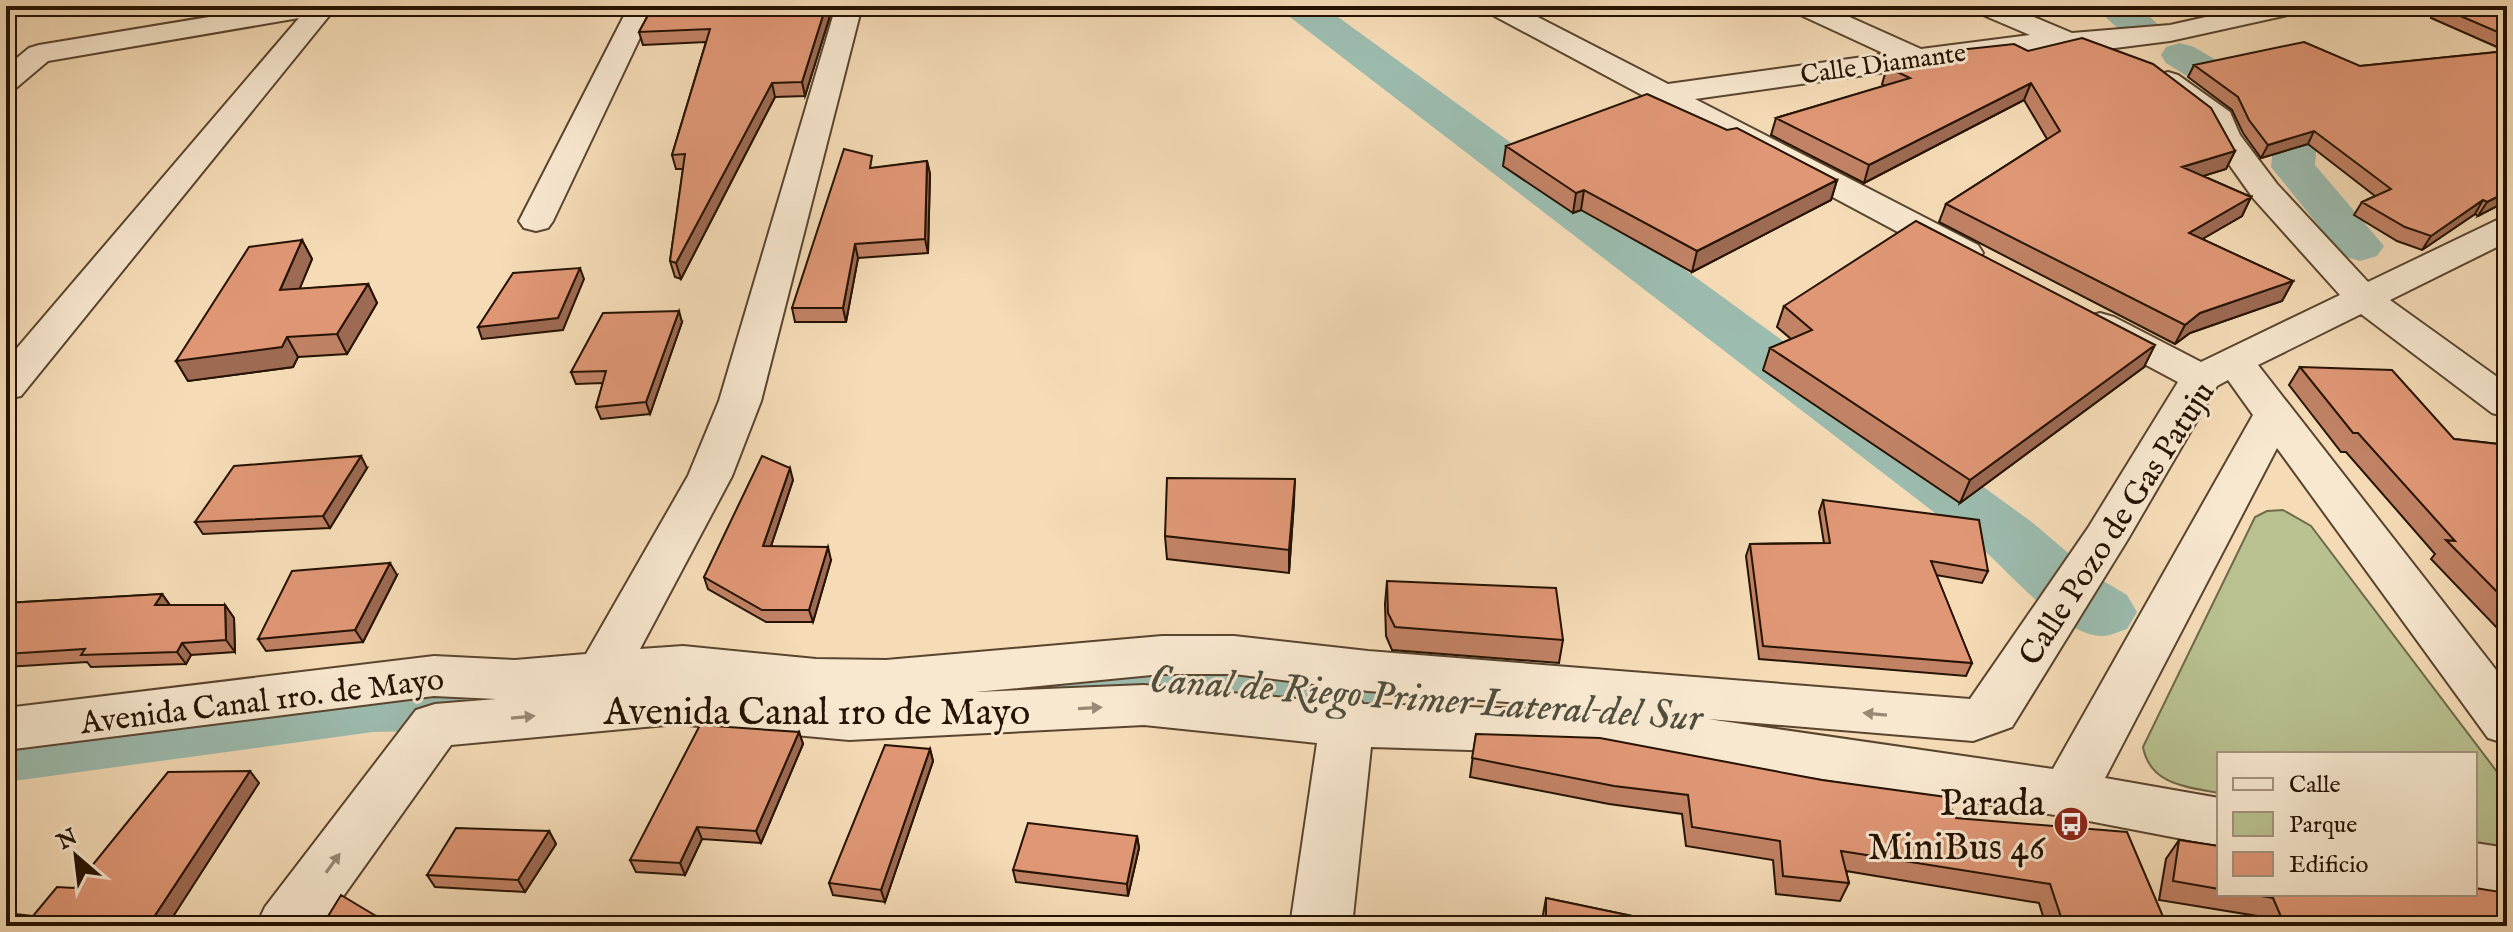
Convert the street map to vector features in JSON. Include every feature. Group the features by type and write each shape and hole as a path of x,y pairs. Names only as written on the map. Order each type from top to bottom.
{"street":[{"path":"6,82 39,54 323,6"},
{"path":"6,387 323,6"},
{"path":"536,221 642,6"},
{"path":"601,674 710,476 740,401 849,6"},
{"path":"1496,6 1989,266"},
{"path":"1803,6 1917,58"},
{"path":"1985,6 2070,43"},
{"name":"Calle Diamante","path":"1664,94 2035,43 2115,40 2170,33 2292,6"},
{"path":"2115,40 2219,119 2225,136 2265,191 2362,297 2507,404"},
{"name":"Calle Pozo de Gas Patuju","path":"1953,721 1973,720 1993,712 2217,369 2507,228"},
{"path":"2074,311 2217,369 2273,416 2507,723"},
{"path":"2068,794 2273,416"},
{"name":"Avenida Canal 1ro. de Mayo","path":"6,729 434,676 515,680 683,665 816,679 886,680 1162,655 1234,655 1314,665 1953,721"},
{"path":"1314,665 1347,725 1321,926"},
{"name":"Avenida Canal 1ro de Mayo","path":"287,926 435,725 677,704 849,719 1144,705 1347,725 1672,735 2068,794 2217,822"},
{"path":"2477,868 2507,874"}],"green space":[{"path":"2283,510 2311,526 2507,785 2507,852 2477,846 2477,752 2217,752 2217,793 2172,782 2153,769 2143,747 2255,517 2267,511"}],"building":[{"path":"653,6 826,6 802,82 772,83 676,263 670,261 685,154 672,155 710,29 639,32"},
{"path":"2437,6 2507,6 2507,36"},
{"path":"2082,38 2153,64 2211,108 2235,151 2182,167 2251,197 2189,233 2293,281 2200,313 2185,325 1946,204 2060,131 2031,83 1869,165 1776,118 1910,78 1887,67 1968,49 2014,44 2028,51"},
{"path":"2304,42 2360,66 2507,51 2507,192 2487,202 2483,200 2431,236 2405,227 2362,202 2391,189 2314,131 2268,145 2249,120 2238,97 2194,65"},
{"path":"1647,94 1727,130 1737,128 1837,180 1697,251 1584,190 1576,193 1506,146"},
{"path":"844,149 872,156 870,168 927,161 925,239 855,244 843,308 792,308"},
{"path":"1916,221 2155,345 1970,480 1770,348 1812,330 1784,306"},
{"path":"302,240 280,290 368,284 337,334 287,337 282,347 176,361 249,247"},
{"path":"580,268 558,318 478,327 513,273"},
{"path":"679,311 646,402 596,407 606,371 571,372 603,313"},
{"path":"2300,367 2392,370 2454,439 2507,445 2507,602 2446,540 2455,541 2358,433 2353,433"},
{"path":"361,456 323,516 195,522 234,466"},
{"path":"762,456 790,468 763,546 828,547 809,610 762,610 704,577"},
{"path":"1167,478 1295,479 1289,550 1165,536"},
{"path":"1823,500 1979,520 1988,571 1931,561 1972,663 1763,646 1750,544 1830,543"},
{"path":"390,563 355,630 258,639 292,571"},
{"path":"1387,581 1556,588 1563,640 1395,627 1388,613"},
{"path":"162,594 155,605 225,605 226,640 182,643 177,652 81,655 85,649 6,654 6,603"},
{"path":"700,725 799,732 756,831 697,827 680,863 630,860"},
{"path":"1476,734 1600,738 1822,780 1946,797 1956,818 2127,832 2167,926 2064,926 2050,884 1841,851 1849,883 1783,876 1780,841 1692,827 1688,795 1614,786 1472,758"},
{"path":"885,745 930,749 881,890 829,883"},
{"path":"250,771 148,926 6,926 6,913 33,916 57,887 74,888 168,772"},
{"path":"1028,823 1137,836 1127,884 1013,870"},
{"path":"456,828 549,831 518,880 427,875"},
{"path":"2179,840 2217,846 2217,889 2173,881"},
{"path":"2477,888 2507,893 2507,926 2285,926 2273,898 2261,896 2477,896"},
{"path":"341,895 376,916 370,926 322,926"},
{"path":"1546,898 1680,926 1546,926"}],"waterway":[{"path":"1299,6 2010,538 2071,593 2103,612"},
{"path":"2115,6 2144,29"},
{"path":"2180,55 2297,126 2293,167 2360,246"},
{"name":"Canal de Riego Primer Lateral del Sur","path":"1054,683 1173,674 1350,684"},
{"name":"Canal de Riego Primer Lateral del Sur","path":"6,752 373,704 525,701"}],"place":[{"name":"Parada MiniBus 46","path":"2071,824"}]}
